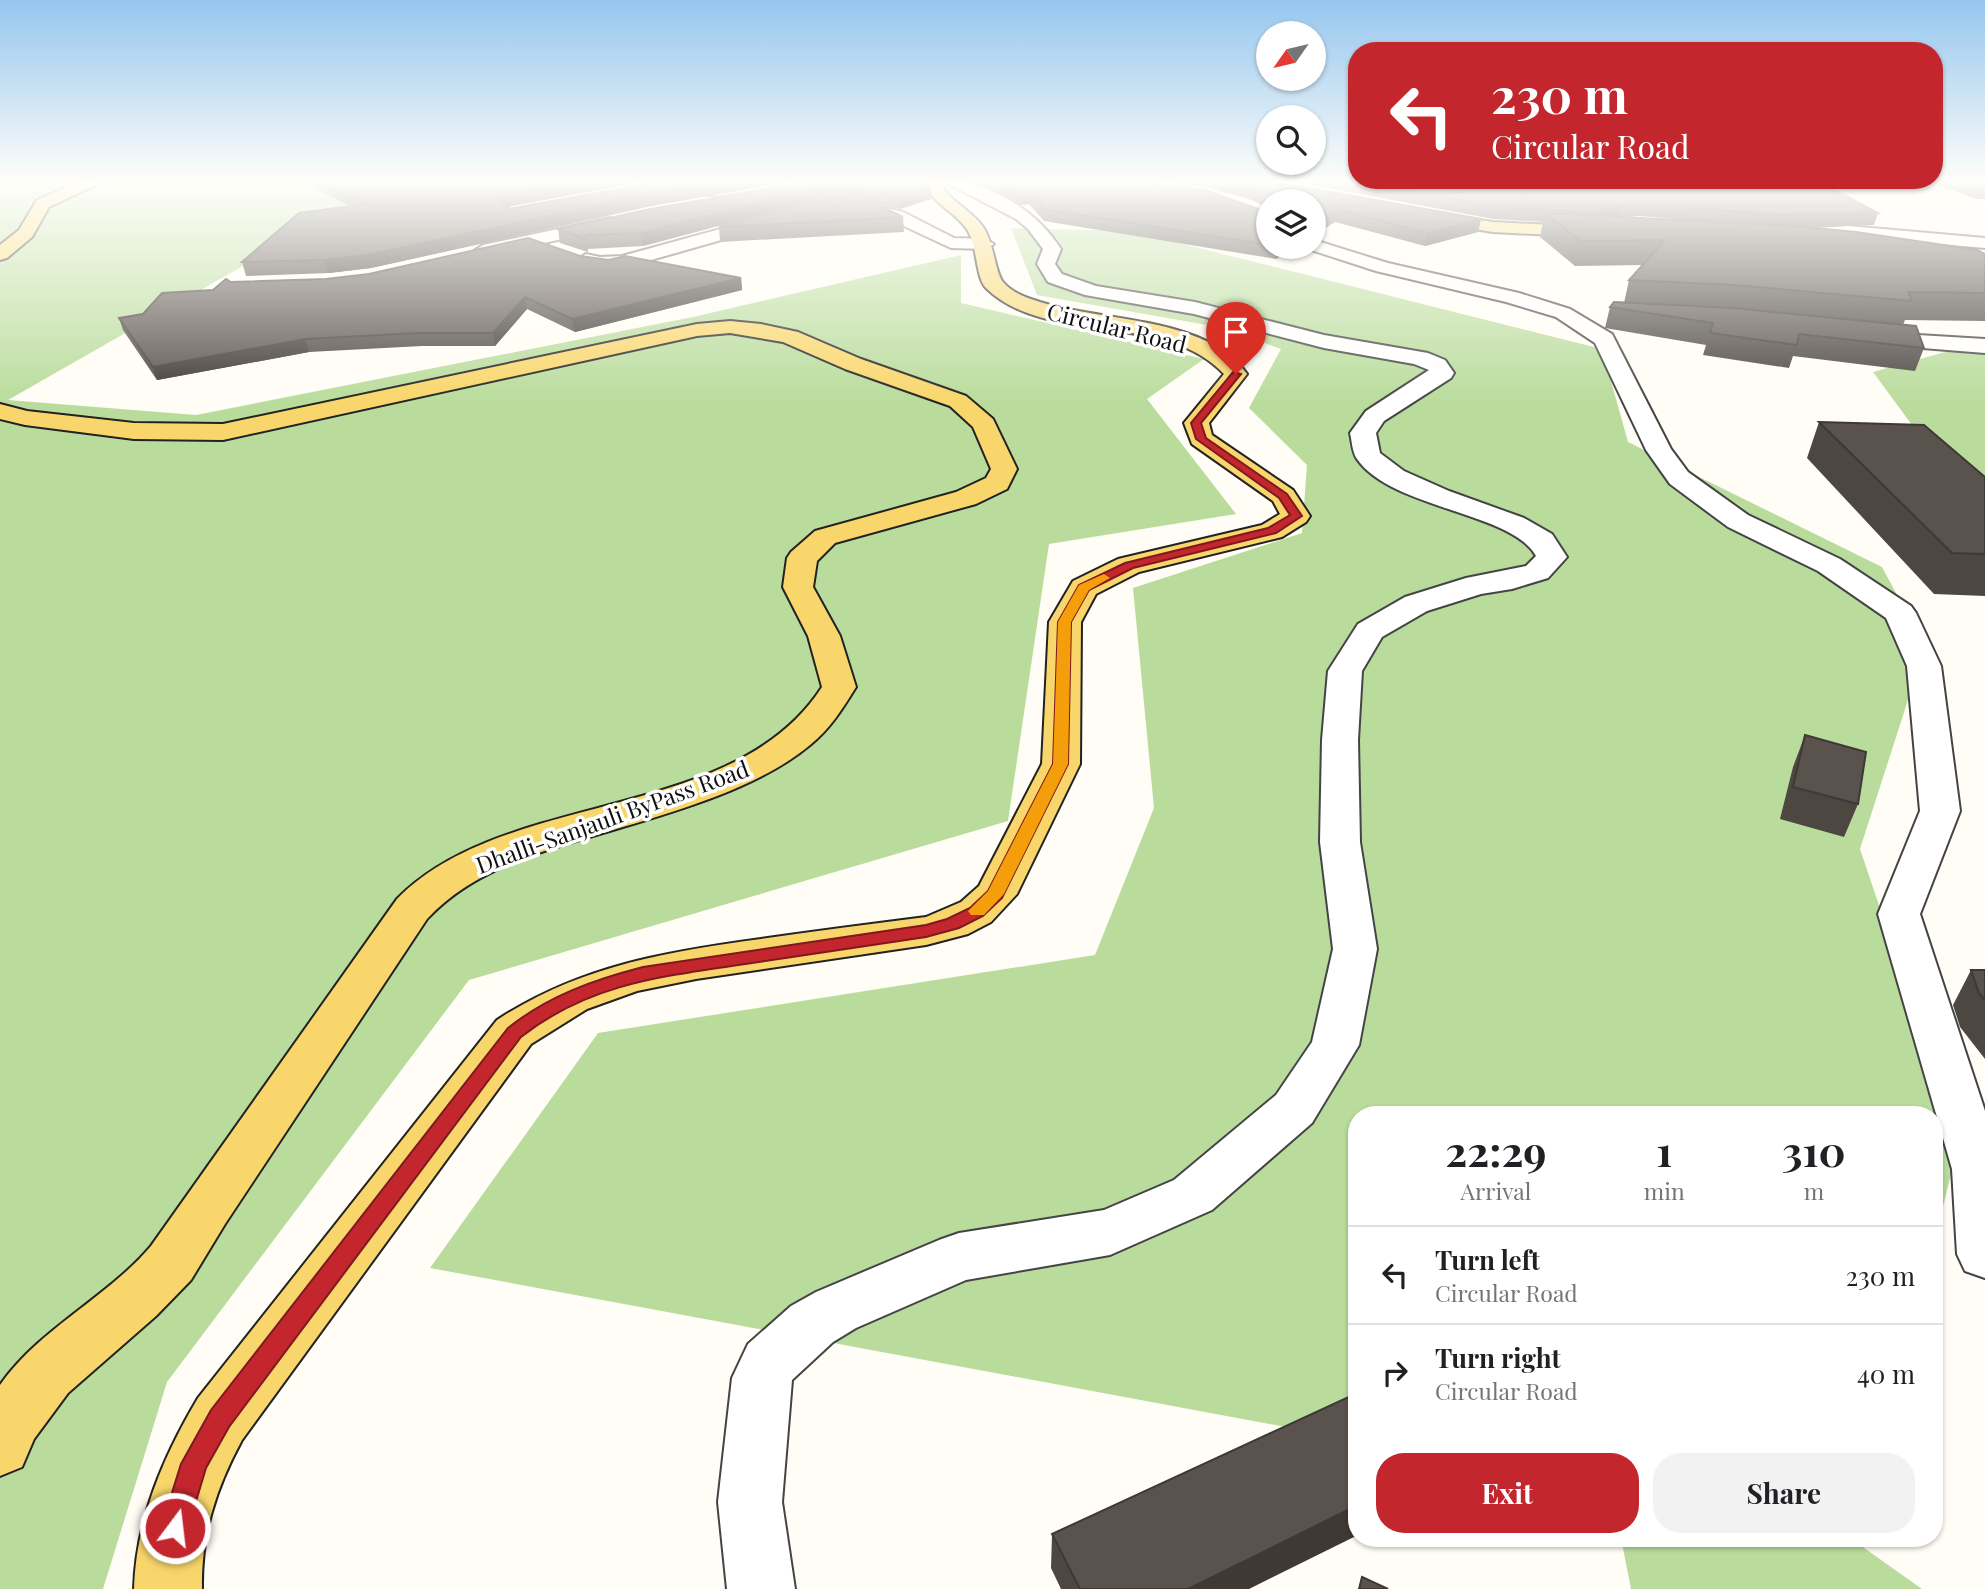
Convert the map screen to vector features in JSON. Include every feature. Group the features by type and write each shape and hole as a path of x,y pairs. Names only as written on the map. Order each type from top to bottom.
{"main road":[{"name":"Circular Road","path":"168,1589 167,1567 179,1509 194,1464 220,1419 514,1032 541,1012 570,997 630,976 683,965 926,931 953,924 976,912 996,894 1061,764 1065,622 1084,588 1129,565 1272,531 1296,516 1283,496 1201,439 1196,423 1236,374 1218,355 1180,339 1135,327 1056,314 1014,300 992,283 987,255"},
{"name":"Dhalli-Sanjauli ByPass Road","path":"0,411 25,418 143,431 223,432 697,330 730,327 761,330 789,337 853,364 958,401 984,424 1004,469 997,484 967,498 825,537 802,558 798,587 824,636 839,687 828,707 806,731 775,755 739,774 707,786 500,851 432,888 404,920 180,1250 158,1278 60,1361 27,1394 7,1427 0,1446"}],"street":[{"path":"572,255 589,261 611,263 640,255"},
{"path":"761,1589 750,1502 762,1378 769,1363 812,1324 835,1310 959,1257 1110,1231 1193,1195 1294,1109 1335,1045 1355,949 1340,842 1340,740 1345,671 1369,631 1416,604 1477,585 1512,580 1537,572 1552,557 1542,540 1514,524 1439,497 1395,477 1368,456 1363,433 1375,416 1443,373 1437,365 1420,358 1324,341 1195,307 1092,291 1055,278 1046,264 1050,255"},
{"path":"1346,255 1384,267 1486,290 1602,327 1659,450 1679,478 1738,521 1829,565 1900,613 1924,666 1940,811 1899,914 1978,1169 1985,1254"},
{"path":"1843,335 1985,346"}],"green space":[{"path":"0,255 262,255 8,400 196,415 693,317 960,255 961,303 1204,359 1147,399 1236,514 1049,544 1008,821 469,980 167,1382 103,1589 0,1589"},
{"path":"1022,255 1227,255 1602,349 1628,442 1882,567 1925,647 1860,849 1959,1142 1943,1207 1943,1106 1348,1106 1348,1439 430,1268 598,1033 1095,955 1154,808 1133,588 1302,533 1307,465 1249,408 1281,349 1224,328 1037,295"},
{"path":"1985,341 1985,498 1929,448 1873,372"},
{"path":"1623,1547 1863,1547 1922,1589 1631,1589"}],"building":[{"path":"250,255 366,255 325,260 242,262"},
{"path":"452,255 578,255 609,260 625,256 741,278 572,319 525,297 493,333 419,333 305,339 153,367 119,318 143,314 162,293 213,290 226,279 231,282 326,279 369,274"},
{"path":"1651,255 1985,255 1985,293 1908,292 1912,301 1735,285 1629,280"},
{"path":"1614,302 1733,308 1916,326 1924,348 1799,334 1797,345 1710,333 1713,323 1610,307"},
{"path":"1819,422 1924,425 1985,477 1985,554 1952,553"},
{"path":"1805,735 1866,752 1858,804 1793,787"},
{"path":"1971,970 1985,970 1985,1000 1979,993"},
{"path":"1348,1397 1348,1510 1188,1589 1080,1589 1052,1534"},
{"path":"1362,1577 1388,1589 1359,1589"}],"slow traffic":[{"path":"977,911 996,894 1061,764 1065,622 1084,588 1104,578"}],"route":[{"path":"175,1528 194,1464 220,1419 514,1032 541,1012 604,983 683,965 926,931 953,924 976,912 996,894 1061,764 1065,622 1084,588 1129,565 1272,531 1296,516 1283,496 1201,439 1196,423 1236,374"}]}
